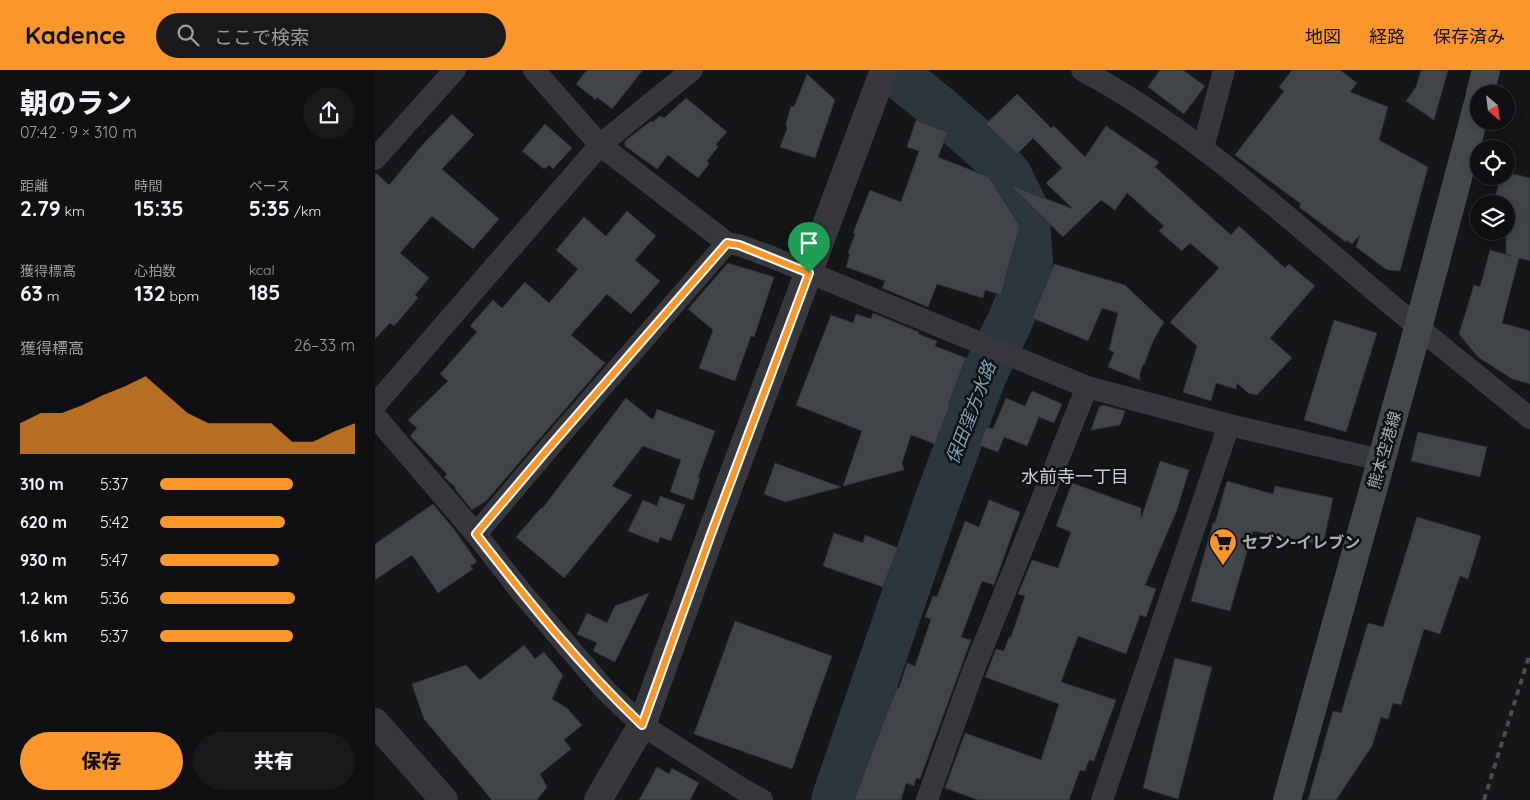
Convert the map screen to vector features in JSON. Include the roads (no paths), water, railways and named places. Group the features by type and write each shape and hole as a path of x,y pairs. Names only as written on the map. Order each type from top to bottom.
{"main road":[{"path":"1483,85 1487,70"},
{"name":"熊本空港線","path":"1287,800 1418,328 1471,130"}],"street":[{"path":"375,159 455,70"},
{"path":"534,70 600,145 727,243 755,251 1087,387 1229,425 1381,460"},
{"path":"375,405 600,145 692,70"},
{"path":"598,800 642,725 884,70"},
{"path":"1082,70 1105,82 1203,148 1293,221 1418,328 1530,418"},
{"path":"1203,148 1224,70"},
{"path":"476,534 727,243"},
{"path":"927,800 972,674 1087,387"},
{"path":"375,416 476,534 522,594 606,691 642,725 762,800"},
{"path":"1102,800 1229,425"},
{"path":"375,722 444,800"}],"waterway":[{"name":"保田窪方水路","path":"834,800 935,507 983,377 1020,297 1030,260 1026,210 1009,175 989,152 892,70"}],"railway":[{"path":"1484,800 1530,653"}],"place":[{"name":"セブン-イレブン","path":"1223,566"}],"district":[{"name":"水前寺一丁目","path":"1075,477"}]}
